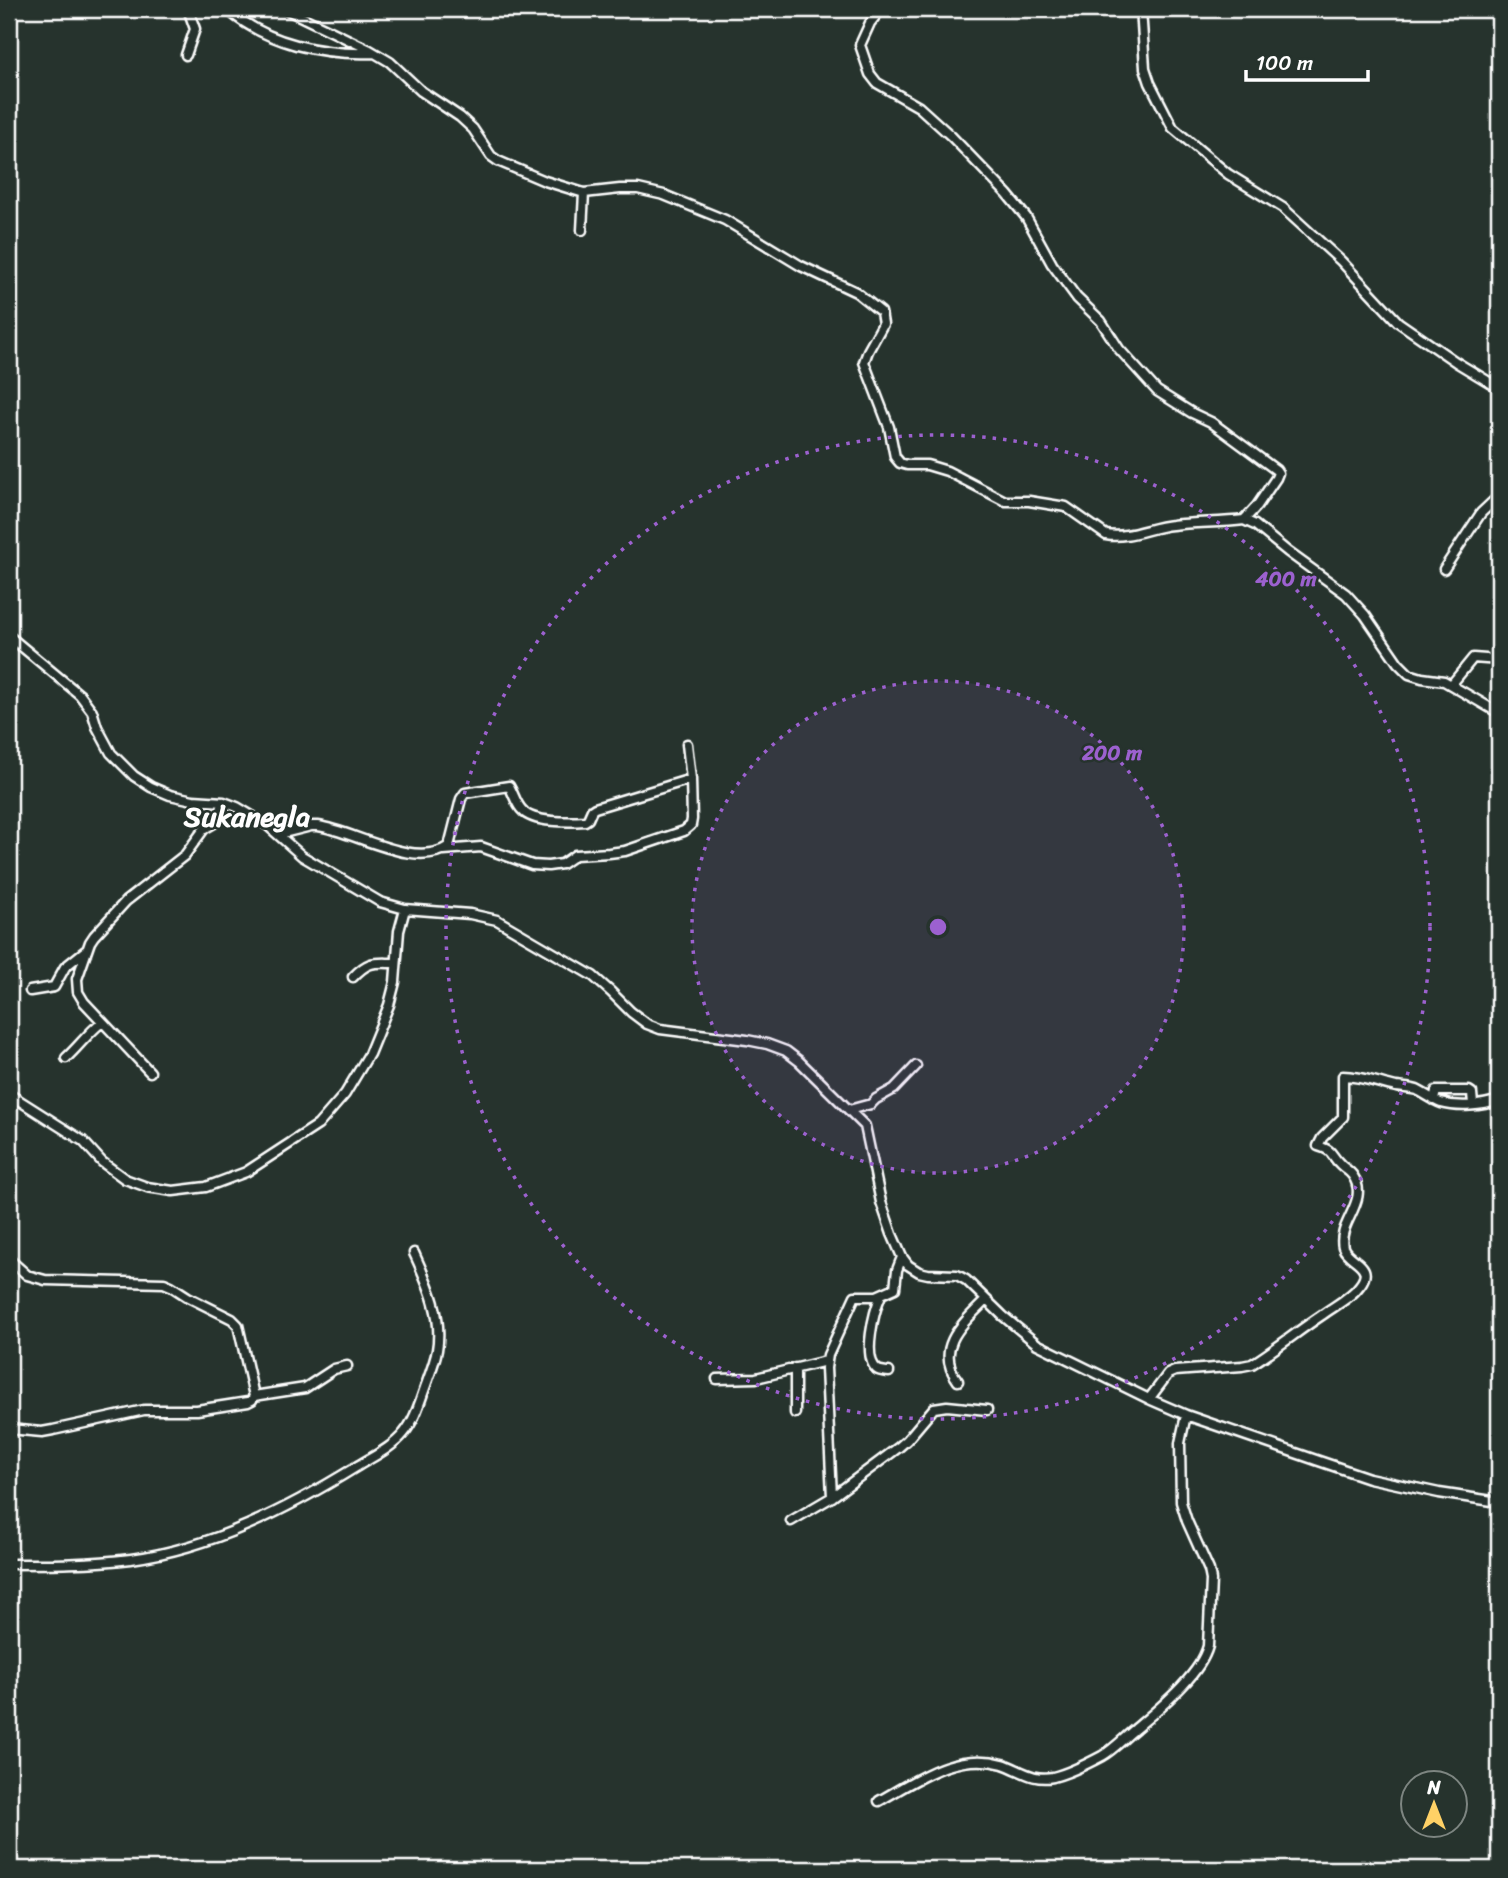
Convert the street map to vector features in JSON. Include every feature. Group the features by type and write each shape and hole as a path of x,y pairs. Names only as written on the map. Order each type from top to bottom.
{"street":[{"path":"186,55 195,29 188,9"},
{"path":"227,9 257,30 302,46 340,53 376,52"},
{"path":"285,9 376,52 421,91 460,117 498,161 545,181 584,193 638,189 664,195 724,220 801,266 856,292 881,312 883,324 867,351 864,362 889,427 895,457 900,463 927,464 947,471 1005,501 1029,500 1060,504 1108,536 1132,534 1170,525 1244,520 1255,525 1287,552 1346,594 1409,674 1441,680 1499,713"},
{"path":"881,9 867,27 860,45 870,74 877,83 919,107 1007,194 1026,217 1052,264 1077,298 1101,321 1119,349 1157,391 1211,422 1276,470 1276,478 1244,520"},
{"path":"1141,9 1146,68 1150,83 1173,128 1228,174 1283,208 1341,261 1398,322 1499,388"},
{"path":"582,230 584,193"},
{"path":"1444,569 1481,513 1499,496"},
{"path":"9,636 80,695 92,711 111,753 134,776 151,787 170,795 223,802 237,807 279,834 302,856 380,902 405,909 470,914 497,920 593,976 631,1012 660,1030 747,1040 786,1051 865,1126 881,1202 892,1234 908,1265 919,1272 957,1275 966,1280 1037,1344 1186,1415 1369,1478 1499,1502"},
{"path":"1451,685 1473,658 1499,660"},
{"path":"279,834 317,826 408,852 429,853 444,849 481,848 539,866 562,864 575,855 625,851 689,828 692,819 687,744"},
{"path":"444,849 449,846 465,793 509,786 519,807 527,815 541,819 580,821 588,820 595,808 691,779"},
{"path":"150,1072 102,1022 78,992 77,979 87,949 97,932 126,901 181,859 204,829 214,824 223,802"},
{"path":"9,1094 83,1141 102,1162 125,1179 147,1188 173,1191 206,1187 246,1172 318,1125 339,1103 369,1054 392,994 399,931 405,909"},
{"path":"30,991 54,987 65,967 87,949"},
{"path":"353,977 371,962 396,963"},
{"path":"66,1058 88,1033 102,1022"},
{"path":"849,1110 872,1104 894,1089 916,1066"},
{"path":"1149,1399 1168,1374 1175,1371 1252,1364 1347,1297 1362,1282 1362,1266 1346,1252 1343,1241 1345,1228 1357,1200 1355,1180 1331,1150 1318,1146 1322,1138 1343,1117 1343,1076 1414,1089 1434,1100 1466,1107 1499,1100"},
{"path":"1434,1100 1436,1091 1469,1091 1473,1104"},
{"path":"9,1564 132,1559 180,1549 277,1512 332,1482 392,1444 404,1434 411,1422 437,1350 439,1325 436,1307 414,1253"},
{"path":"832,1497 826,1361 855,1296 881,1295 896,1286 897,1270 902,1257"},
{"path":"9,1259 27,1275 45,1280 168,1284 232,1319 240,1329 254,1396"},
{"path":"881,1295 874,1313 870,1351 876,1368 889,1372"},
{"path":"958,1381 948,1365 951,1342 964,1323 986,1300"},
{"path":"717,1379 756,1378 826,1361"},
{"path":"9,1429 41,1432 144,1410 197,1410 235,1405 248,1402 254,1396 305,1388 338,1367 347,1366"},
{"path":"794,1368 795,1413"},
{"path":"791,1521 832,1497 907,1440 934,1408 947,1406 987,1410"},
{"path":"879,1801 928,1773 965,1761 1003,1765 1037,1778 1053,1777 1070,1771 1110,1751 1175,1694 1201,1662 1208,1646 1212,1590 1209,1570 1183,1510 1180,1443 1186,1415"}],"district":[{"name":"Sukanegla","path":"247,816"}]}
